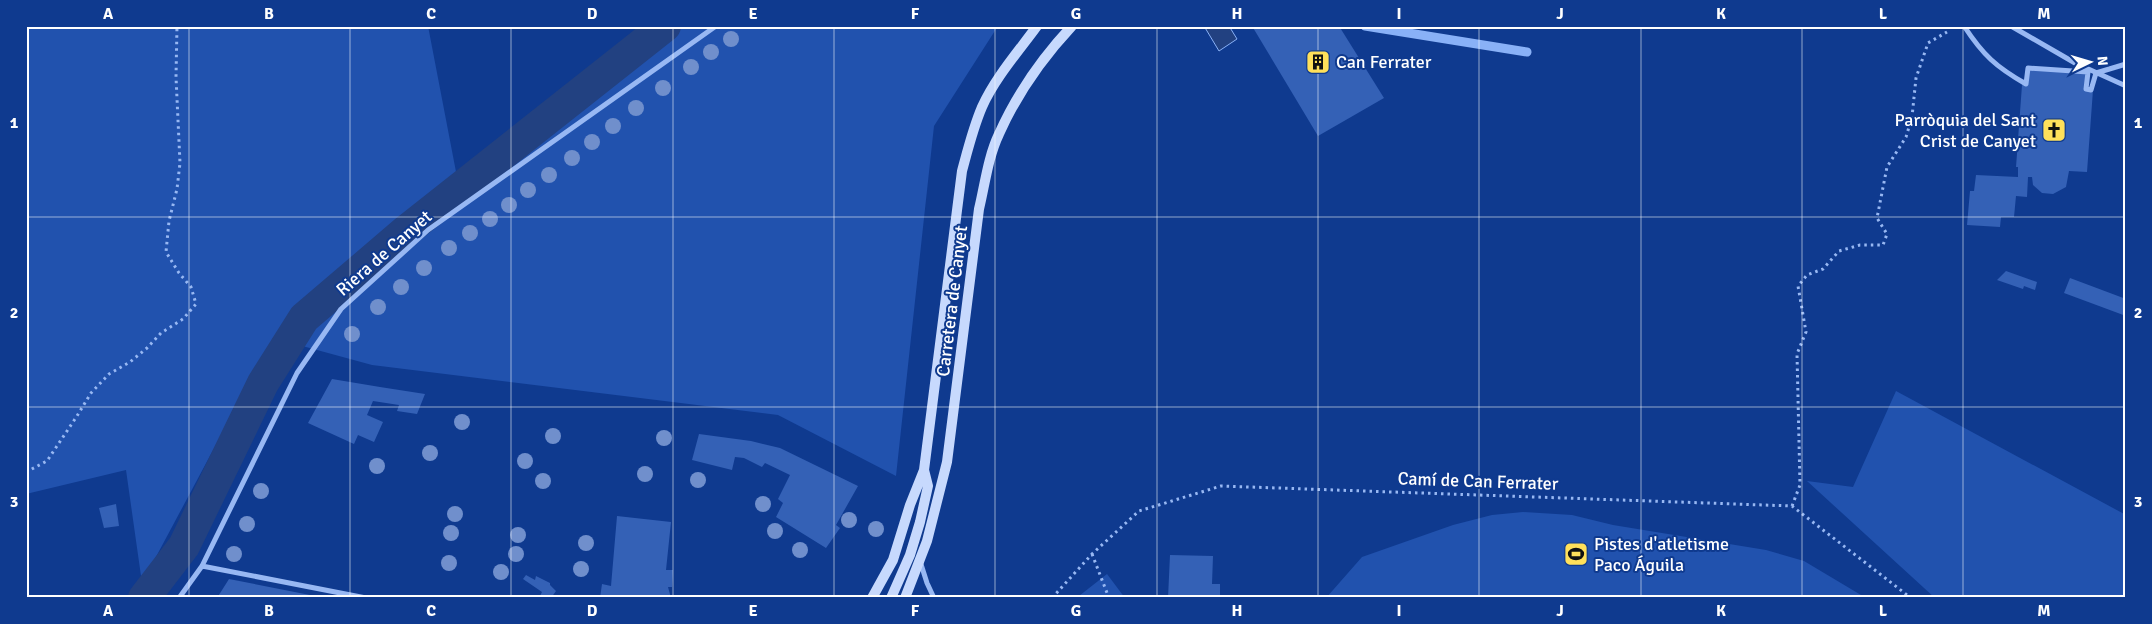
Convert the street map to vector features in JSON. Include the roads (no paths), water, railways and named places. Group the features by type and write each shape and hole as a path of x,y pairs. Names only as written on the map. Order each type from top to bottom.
{"street":[{"name":"Riera de Canyet","path":"179,598 202,566 297,373 341,309 428,230 716,26"},
{"name":"Carretera de Canyet","path":"872,598 893,560 910,505 924,470 962,171 972,132 983,105 998,78 1037,26"},
{"name":"Carretera de Canyet","path":"905,598 927,541 947,462 978,218 988,168 998,135 1024,88 1060,39 1072,26"},
{"path":"1964,26 1985,56 2005,72 2026,84 2028,68 2088,72 2086,89 2091,90 2096,73"},
{"path":"2011,26 2096,73 2126,86"},
{"path":"2096,73 2126,64"},
{"path":"891,598 910,555 920,522 928,486 924,470"},
{"path":"920,559 926,583 934,598"},
{"path":"202,566 366,598"}],"waterway":[{"path":"144,598 184,546 263,383 304,318 407,230 665,26"},
{"path":"1365,26 1527,52"}],"place":[{"name":"Can Ferrater","path":"1318,62"},
{"name":"Parròquia del Sant Crist de Canyet","path":"2054,130"},
{"name":"Pistes d'atletisme Paco Águila","path":"1576,554"}]}
